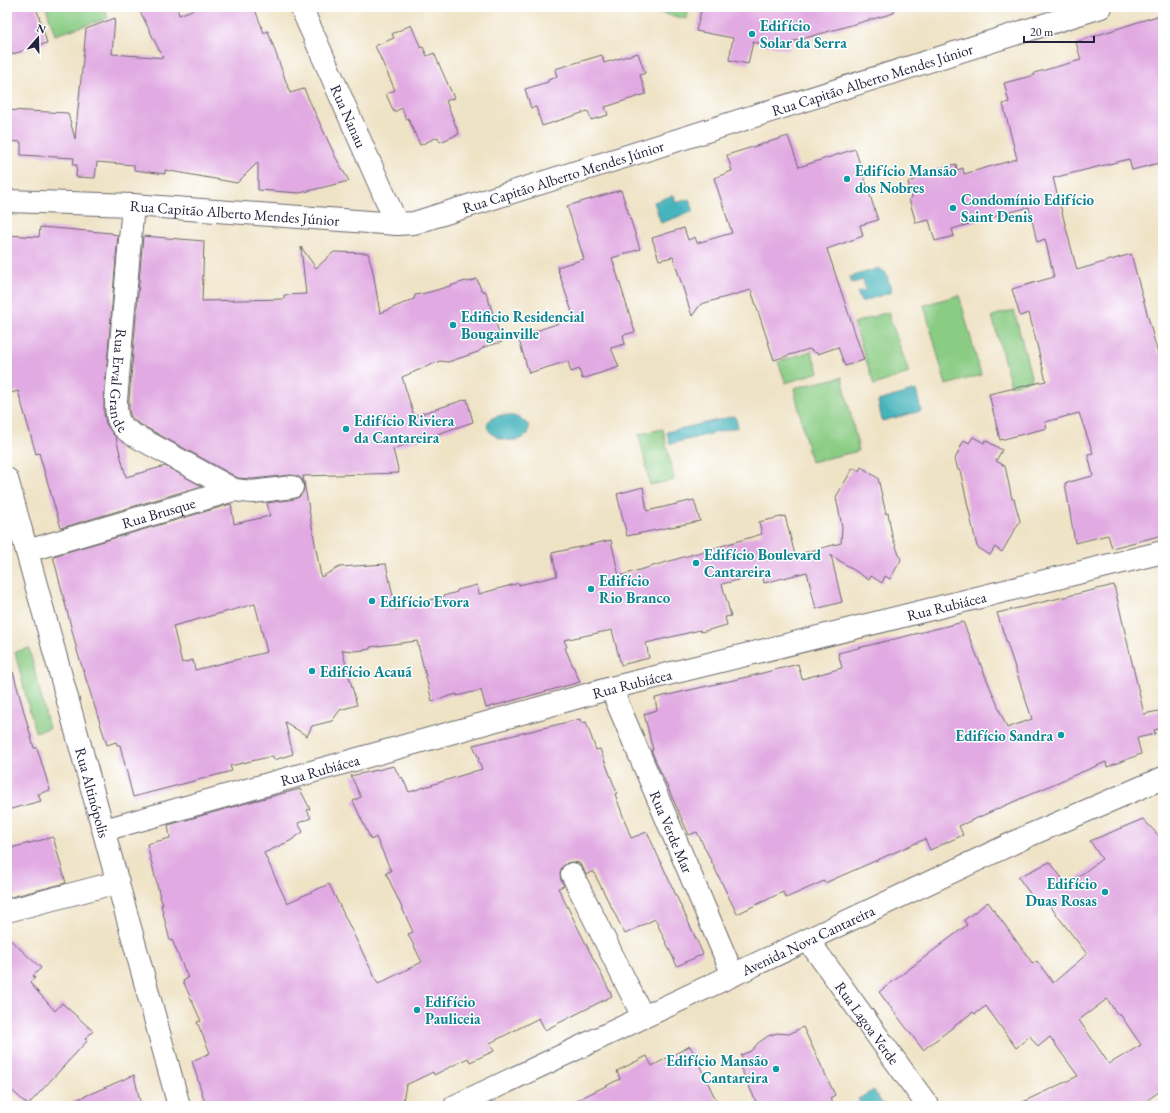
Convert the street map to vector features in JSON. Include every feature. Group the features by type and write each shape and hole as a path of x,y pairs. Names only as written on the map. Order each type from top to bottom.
{"street":[{"name":"Rua Nanau","path":"301,7 397,224"},
{"name":"Rua Capitão Alberto Mendes Júnior","path":"7,201 133,205 397,224 414,223 1101,7"},
{"name":"Rua Erval Grande","path":"133,205 116,400 117,418 125,430 234,490"},
{"name":"Rua Brusque","path":"27,551 234,490 252,492 292,487"},
{"name":"Rua Altinópolis","path":"9,492 27,551 179,1106"},
{"name":"Rua Rubiácea","path":"104,830 611,688 1163,552"},
{"name":"Rua Verde Mar","path":"611,688 733,975"},
{"name":"Avenida Nova Cantareira","path":"455,1106 1036,833 1163,778"},
{"path":"572,874 644,1017"},
{"path":"7,911 118,882"},
{"name":"Rua Lagoa Verde","path":"808,940 928,1106"}],"green space":[{"path":"46,7 104,7 108,18 55,35"},
{"path":"652,7 689,7 687,19 651,11"},
{"path":"959,295 981,375 946,385 924,305"},
{"path":"1014,310 1032,380 1011,386 992,316"},
{"path":"888,312 909,373 874,385 854,323"},
{"path":"811,351 819,372 786,383 778,362"},
{"path":"842,377 859,451 811,462 794,388"},
{"path":"663,429 674,480 650,485 639,434"},
{"path":"29,648 49,728 35,732 15,652"}],"water":[{"path":"674,195 676,203 689,199 694,211 661,223 654,202"},
{"path":"879,268 886,273 892,292 861,302 857,292 866,290 863,280 852,283 850,277"},
{"path":"916,390 921,411 882,421 878,401"},
{"path":"502,415 513,416 523,420 529,426 528,434 519,439 510,440 501,439 493,435 488,429 488,424 492,419"},
{"path":"735,416 738,427 670,444 667,432"},
{"path":"874,1090 883,1106 862,1106 858,1099"}],"building":[{"path":"7,7 36,7 47,43 7,56"},
{"path":"138,7 177,7 179,15 200,7 254,7 264,33 268,31 290,93 304,89 336,158 349,181 300,193 258,190 258,162 237,183 165,170 165,174 134,170 134,165 97,162 95,178 76,177 77,165 73,165 74,158 21,155 21,142 7,141 7,110 68,113 75,139 86,29 115,18 112,54 163,58"},
{"name":"Edifício Solar da Serra","path":"702,7 894,7 894,13 791,42 789,50 753,42 748,64 729,60 733,38 696,31"},
{"path":"1163,14 1163,162 1132,170 1129,159 1053,178 1077,270 1131,254 1158,354 1163,352 1163,535 1112,548 1108,535 1075,543 1065,483 1093,476 1088,454 1093,453 1079,413 1045,422 1047,428 1000,440 989,394 1046,381 1029,313 1020,316 1012,289 1054,277 1045,239 1037,242 1029,207 952,229 954,236 935,241 929,220 916,223 909,199 912,198 908,182 915,180 913,175 956,164 957,170 963,168 964,174 1017,159 1003,104 1009,102 1004,83 1035,75 1034,73 1081,60 1076,42"},
{"path":"411,25 421,48 423,47 427,56 434,53 454,98 446,101 459,134 440,142 438,137 420,145 408,118 406,119 402,108 394,112 386,94 395,90 375,46 394,38 392,34"},
{"path":"638,53 645,73 640,75 646,94 605,107 608,115 591,120 588,111 542,126 536,107 531,108 525,89 548,82 548,80 557,77 555,69 602,55 604,63"},
{"path":"788,136 799,167 855,149 878,220 860,225 863,236 827,249 864,360 845,366 838,347 818,354 809,349 774,360 751,290 701,304 692,316 673,257 659,260 652,238 684,228 688,240 695,237 697,243 732,233 714,178 732,171 727,155"},
{"path":"621,190 640,249 612,258 635,332 623,335 625,344 611,348 619,367 582,379 579,369 571,372 568,361 529,373 518,337 574,318 557,267 584,259 567,206"},
{"path":"40,227 112,233 118,235 104,399 106,424 116,438 126,477 165,466 202,486 61,528 39,453 36,454 18,391 7,394 7,235 39,237"},
{"path":"143,236 204,241 202,301 284,299 284,295 306,294 301,247 316,268 334,252 368,253 380,313 414,299 415,295 477,279 481,290 486,292 502,342 484,347 478,352 448,362 440,361 402,377 414,416 467,399 473,422 393,449 399,473 303,476 321,577 340,567 386,564 396,610 477,585 479,594 519,583 519,585 557,576 552,553 611,540 619,576 762,534 759,522 785,516 795,555 841,543 842,527 836,497 853,468 859,471 861,467 878,478 886,514 888,513 892,536 901,560 890,579 885,576 882,583 871,576 869,580 831,555 842,602 816,609 807,572 764,583 762,574 722,584 731,616 725,617 727,625 646,643 649,658 621,665 612,630 564,640 567,647 565,648 580,682 486,708 481,690 457,696 457,694 432,701 417,641 370,647 370,649 356,651 342,650 357,705 340,710 332,721 312,726 307,736 285,722 293,754 274,760 273,756 230,766 232,771 133,797 120,745 117,745 116,742 107,745 78,654 53,556 231,504 234,524 270,516 267,503 299,497 303,492 304,486 302,479 291,475 252,479 238,478 138,423 131,417 129,400","holes":["255,604 267,652 195,670 193,660 182,663 173,626"]},
{"path":"973,437 984,443 985,440 1002,450 996,461 1005,466 1012,499 1014,499 1020,521 1002,552 995,547 990,555 977,547 960,470 958,470 955,459 964,440 969,443"},
{"path":"643,487 647,511 694,500 700,521 627,536 617,494"},
{"path":"1114,585 1144,714 1163,710 1163,728 1154,730 1155,734 1137,738 1141,754 1107,767 1106,762 959,826 963,835 930,850 925,839 825,883 824,881 786,898 783,892 737,914 697,832 689,835 651,750 653,750 644,714 657,710 655,698 798,664 802,679 842,668 838,653 963,622 1007,728 1032,719 997,613"},
{"path":"7,672 13,672 34,748 37,748 50,790 38,794 41,801 7,810"},
{"path":"580,719 581,723 586,722 596,750 600,749 617,793 615,794 631,838 647,832 703,954 677,966 655,919 625,934 593,871 586,875 579,863 567,863 562,867 560,873 564,886 558,888 612,996 545,1030 539,1018 490,1043 494,1051 470,1062 468,1058 434,1075 433,1072 406,1085 402,1106 206,1106 192,1061 210,1053 197,1022 201,1021 183,981 188,978 172,940 170,941 161,905 163,905 147,844 170,838 168,825 300,789 310,809 307,810 311,818 298,823 303,832 290,841 264,853 287,903 329,884 378,984 422,962 408,934 413,932 386,873 391,871 376,837 371,840 353,801 361,797 351,776 394,766 400,778 402,777 409,792 482,769 473,745"},
{"path":"1143,819 1163,840 1163,1089 1139,1106 1014,1106 1078,1076 1050,1037 1038,1047 1030,1036 1016,1048 986,1006 975,1014 973,1012 923,1050 879,992 967,925 964,920 988,902 1033,964 1037,961 1053,983 1087,954 1046,901 1039,906 1018,877 1050,862 1067,885 1102,859 1090,841","holes":["1107,999 1118,1015 1120,1014 1141,1045 1109,1064 1079,1020"]},
{"path":"53,837 66,883 7,898 7,849"},
{"path":"7,937 41,968 33,976 35,978 30,983 55,1011 62,1003 93,1031 85,1039 87,1041 28,1105 7,1086"},
{"name":"Edifício Mansão Cantareira","path":"803,1027 835,1095 830,1098 835,1106 758,1106 738,1062 743,1060 741,1055 751,1051 758,1043 768,1036 777,1033 789,1034"},
{"path":"690,1046 719,1106 565,1106 620,1079 617,1071 647,1056 652,1066"},
{"path":"134,1075 141,1106 62,1106"}],"place":[{"name":"Edifício Solar da Serra","path":"752,34"},
{"name":"Edifício Mansão dos Nobres","path":"847,179"},
{"name":"Condomínio Edifício Saint Denis","path":"953,208"},
{"name":"Edificio Residencial Bougainville","path":"453,325"},
{"name":"Edifício Riviera da Cantareira","path":"346,429"},
{"name":"Edifício Boulevard Cantareira","path":"696,563"},
{"name":"Edifício Rio Branco","path":"591,589"},
{"name":"Edifício Evora","path":"372,601"},
{"name":"Edifício Acauã","path":"312,671"},
{"name":"Edifício Sandra","path":"1061,735"},
{"name":"Edifício Duas Rosas","path":"1105,892"},
{"name":"Edifício Pauliceia","path":"417,1010"},
{"name":"Edifício Mansão Cantareira","path":"776,1069"}]}
